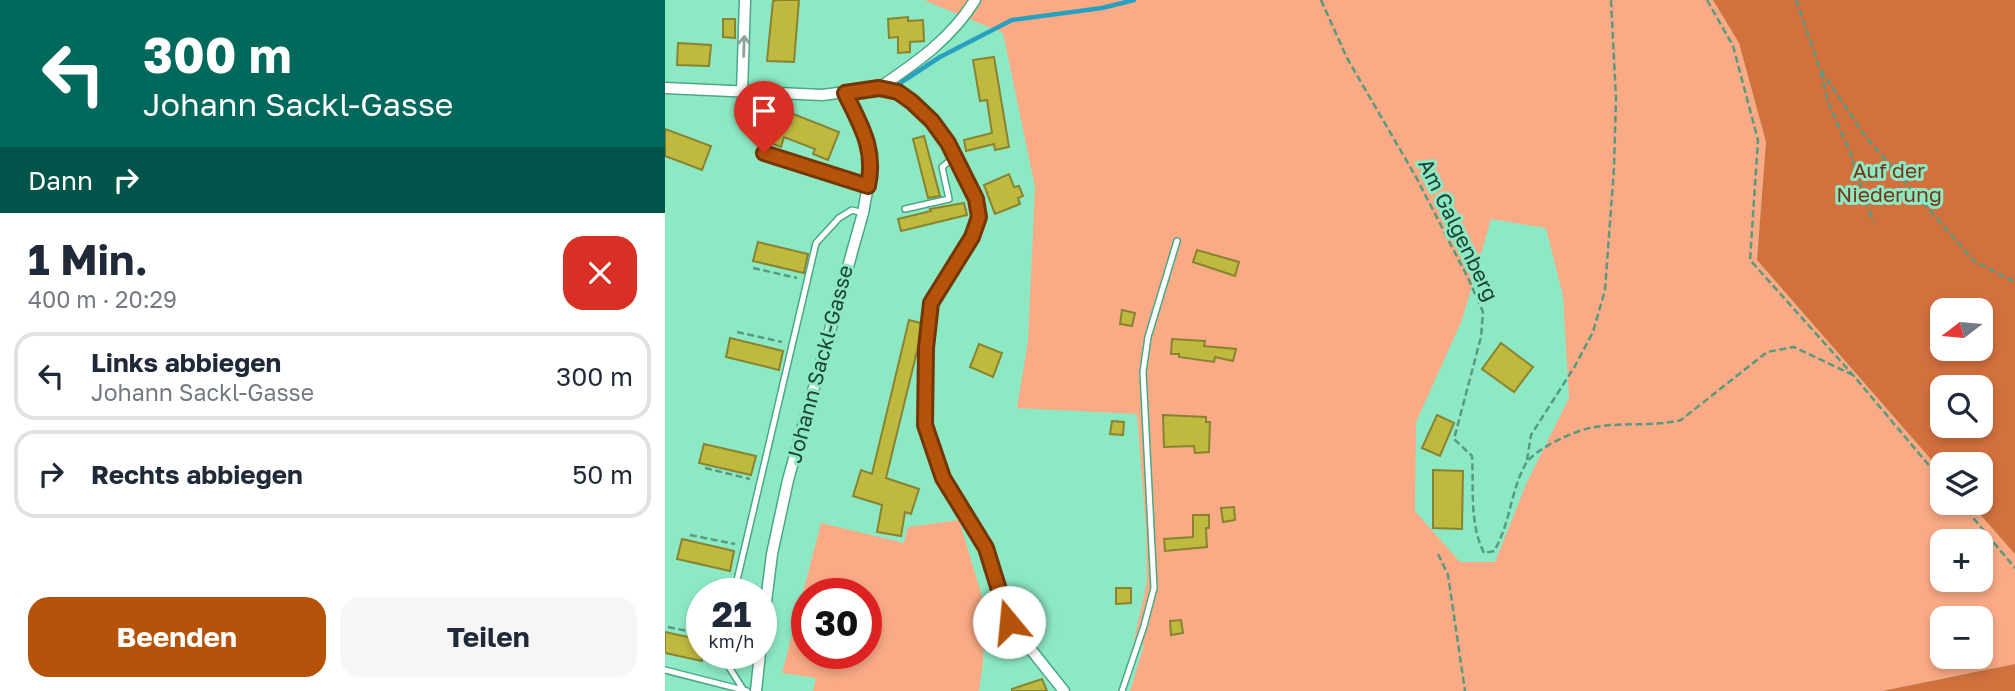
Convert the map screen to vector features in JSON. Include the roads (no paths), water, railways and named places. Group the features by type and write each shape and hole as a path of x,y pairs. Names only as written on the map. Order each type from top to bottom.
{"street":[{"path":"742,92 745,0"},
{"path":"879,88 946,39 963,21 975,0"},
{"path":"665,88 845,93 879,88 898,92 932,121 956,156 976,199 979,217 972,237 931,303 926,348 925,425 943,478 986,548 1009,622 1064,691"},
{"name":"Johann Sackl-Gasse","path":"769,578 788,480 863,213 871,169 868,141 845,93"},
{"path":"756,691 758,669"}],"lane":[{"path":"764,153 868,186"},
{"path":"905,209 949,199 942,167 956,156"},
{"path":"738,578 816,243 839,218 852,211 863,213"},
{"path":"1122,691 1154,588 1143,372 1147,337 1177,241"},
{"path":"731,669 746,691"},
{"path":"665,670 746,691"}],"waterway":[{"path":"897,85 940,57 1012,20 1102,8 1134,0"}],"park label":[{"name":"Auf der Niederung","path":"1889,183"}]}
